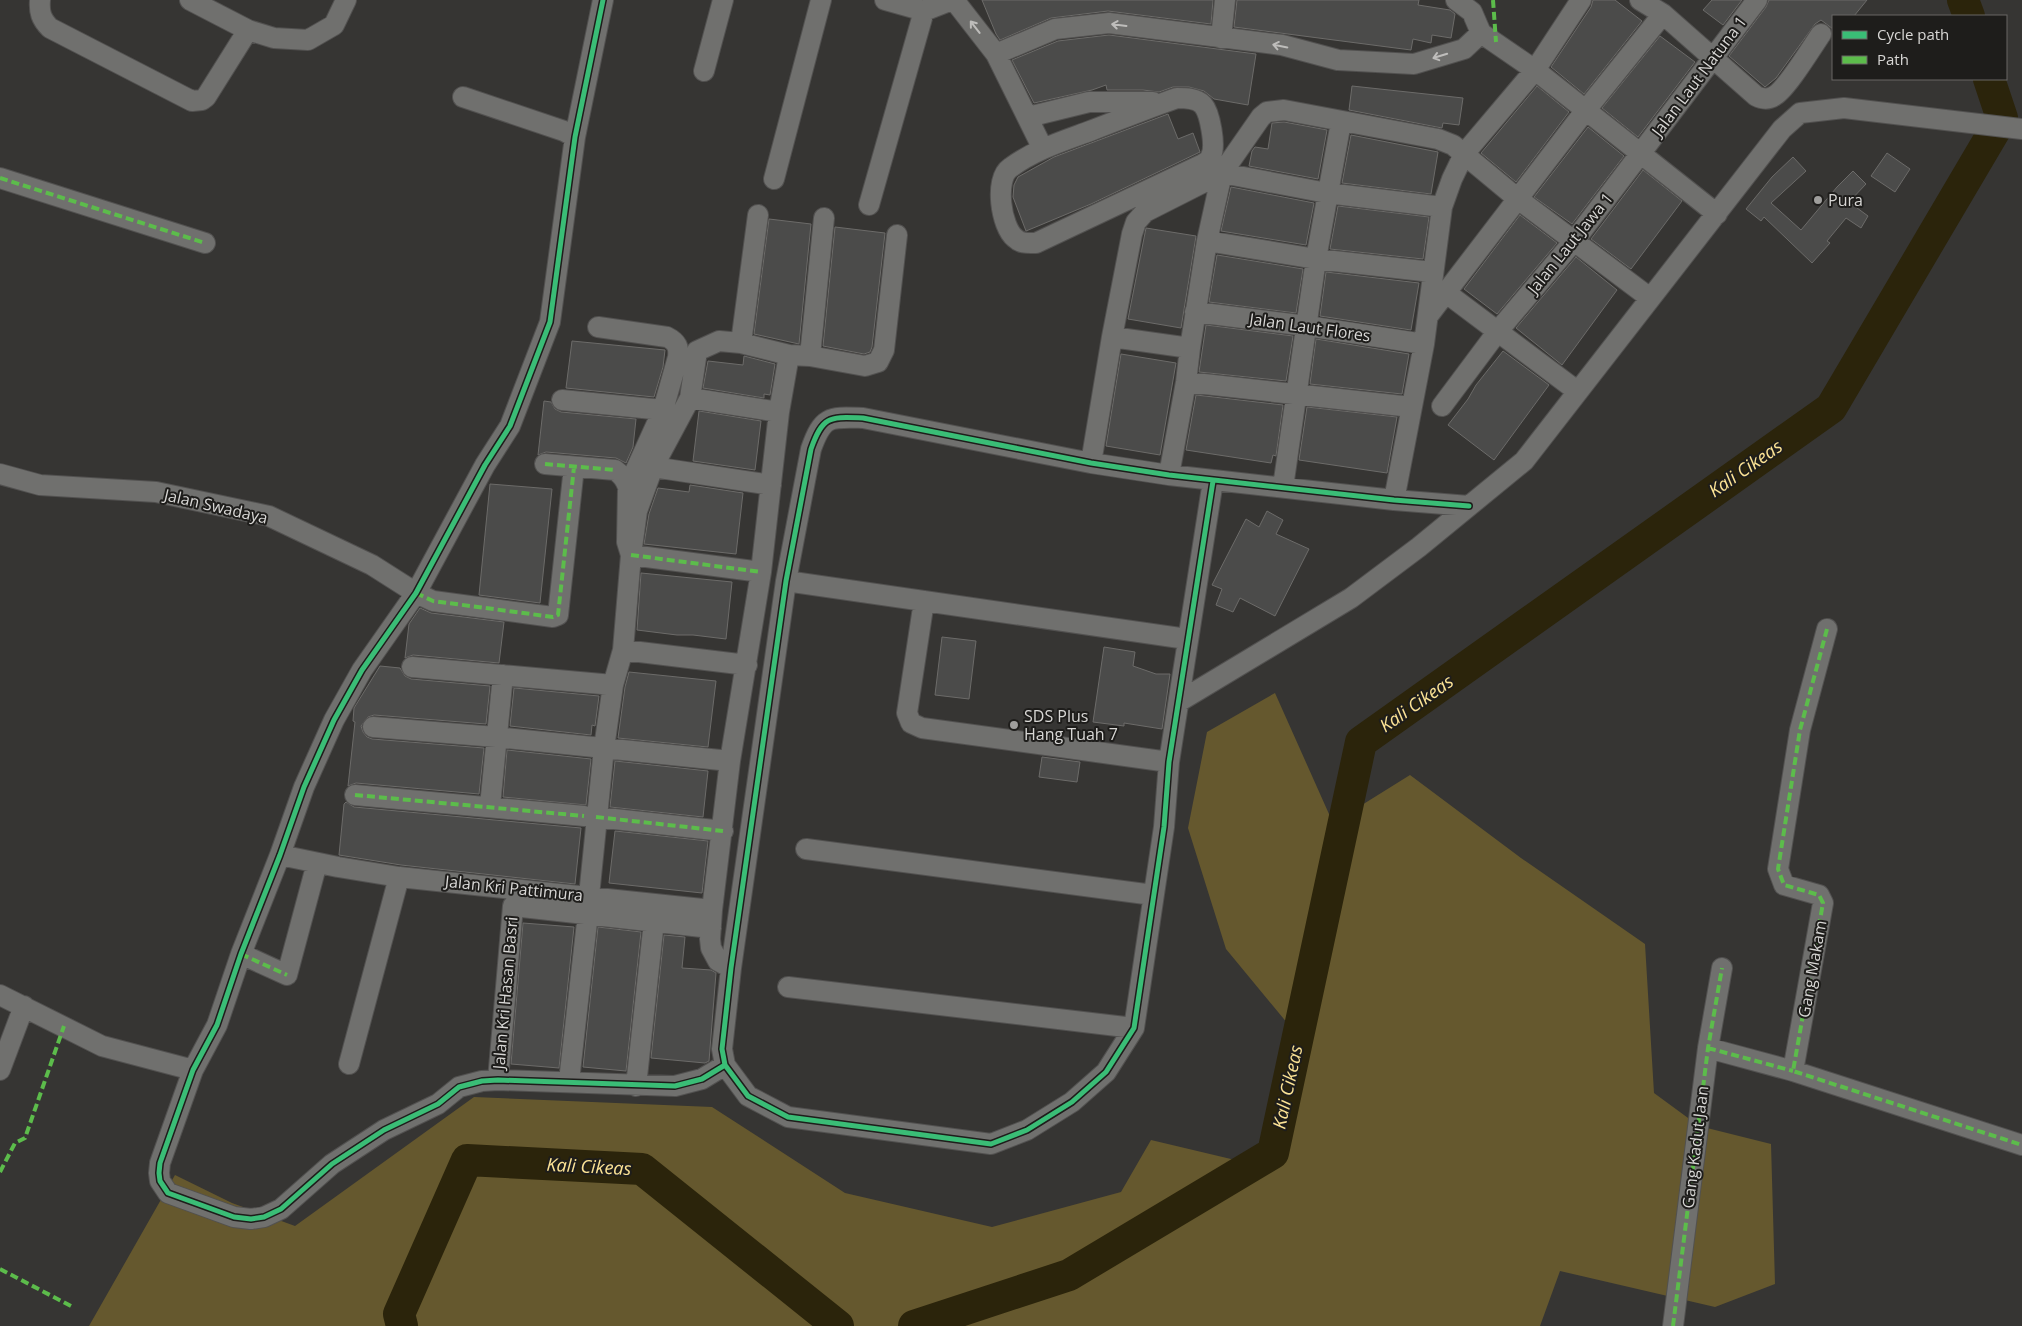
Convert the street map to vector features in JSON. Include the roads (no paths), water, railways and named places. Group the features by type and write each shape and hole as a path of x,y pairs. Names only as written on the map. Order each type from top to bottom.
{"street":[{"path":"40,0 40,13 44,22 50,28 192,101 202,100 206,97 248,30"},
{"path":"190,0 218,7 248,30 274,38 308,40 334,25 346,0"},
{"path":"603,0 575,137 550,322 510,426 485,465 416,593 362,670 334,720 304,787 280,855 241,954 217,1025 193,1070 160,1163 160,1181 168,1193 234,1216 251,1219 264,1217 281,1209 332,1164 384,1130 438,1104 459,1087 482,1081 498,1080 675,1086 702,1079 725,1064"},
{"path":"704,72 723,0"},
{"path":"774,179 821,0"},
{"path":"885,0 924,11 953,0 996,54 1043,149"},
{"path":"1221,38 1225,0"},
{"path":"996,54 1055,29 1109,23 1282,45 1338,60 1414,64 1464,49 1489,37 1472,12 1456,0"},
{"path":"1394,500 1424,344 1442,207 1452,179 1464,154 1535,70 1581,0"},
{"path":"1640,0 1663,14 1756,96 1767,99 1779,93 1821,34"},
{"name":"Jalan Laut Natuna 1","path":"1641,153 1757,0"},
{"path":"868,205 924,11"},
{"path":"1426,319 1585,111 1663,14"},
{"name":"Jalan Laut Natuna 1","path":"1489,37 1535,70 1714,212"},
{"path":"463,97 564,131 575,137"},
{"path":"1177,98 1189,99 1203,104 1209,117 1213,147 1210,159 1203,164 1036,243 1026,243 1013,237 1007,229 1000,188 1002,179 1008,169 1043,149 1177,98"},
{"path":"1028,117 1089,102 1165,102"},
{"path":"1180,701 1351,598 1524,461 1714,212 1782,129 1800,113 1844,108 2014,129"},
{"path":"1169,475 1186,382 1207,241 1222,173 1252,128 1267,112 1284,110 1438,139 1453,145 1518,198 1650,298"},
{"path":"1283,487 1316,259 1341,122"},
{"name":"Jalan Laut Jawa 1","path":"1442,406 1498,331 1574,241 1641,153"},
{"path":"1091,464 1112,337 1132,234 1136,222 1145,212 1222,173 1327,193 1442,207"},
{"path":"0,178 205,243"},
{"path":"741,343 758,215"},
{"path":"810,356 824,218"},
{"path":"569,1081 588,905 590,816 604,748 613,685 622,650 637,511 653,467 690,398 697,351 719,341 741,343 790,355 810,356 865,366 878,362 884,350 897,235"},
{"path":"1207,241 1316,259 1432,272"},
{"path":"1446,292 1577,391"},
{"name":"Jalan Laut Flores","path":"1195,312 1307,326 1424,344"},
{"path":"598,327 667,337 674,340 679,350 663,410 628,487"},
{"path":"1112,337 1190,348"},
{"path":"731,968 718,961 711,948 712,919 730,761 762,572 779,412 790,355"},
{"path":"1186,382 1412,406"},
{"path":"690,398 779,412"},
{"path":"562,400 663,410"},
{"path":"1213,481 1169,762 1164,827 1134,1028 1106,1072 1072,1102 1027,1130 992,1144 788,1117 748,1096 725,1064 722,1050 731,968 786,580 811,449 818,430 828,420 844,417 864,418 1091,464 1213,481 1469,506"},
{"path":"545,464 615,470 626,480 628,487 627,542 631,555"},
{"name":"Jalan Swadaya","path":"0,474 40,486 156,492 269,516 372,565 416,593 433,601 553,617 558,614 574,467"},
{"path":"653,467 772,485"},
{"path":"631,555 762,572"},
{"path":"786,580 1187,639"},
{"path":"924,601 908,713 911,722 922,728 1169,762"},
{"name":"Gang Makam","path":"1793,1071 1823,902 1819,895 1784,885 1778,869 1800,730 1827,629"},
{"path":"622,650 747,665"},
{"path":"412,667 613,685"},
{"path":"490,806 503,675"},
{"path":"373,727 496,737 730,761"},
{"path":"355,795 590,816 723,832"},
{"path":"806,849 1153,895"},
{"name":"Jalan Kri Pattimura","path":"280,855 399,877 588,905 712,919"},
{"path":"241,954 287,975 317,862"},
{"path":"350,1064 399,877"},
{"path":"588,905 654,921 712,919"},
{"name":"Jalan Kri Hasan Basri","path":"498,1080 513,906 588,905"},
{"path":"636,1086 654,921"},
{"name":"Gang Kadut Jaan","path":"1673,1326 1708,1048 1722,968"},
{"path":"788,987 1134,1028"},
{"path":"0,995 102,1046 193,1070"},
{"path":"0,1070 24,1006"},
{"path":"1708,1048 1793,1071 2022,1145"}],"waterway":[{"name":"Kali Cikeas","path":"1963,0 1969,15"},
{"name":"Kali Cikeas","path":"914,1326 1069,1275 1273,1153 1361,742 1831,408 2002,118 1989,80"},
{"name":"Kali Cikeas","path":"402,1326 399,1314 467,1160 642,1169 838,1326"}],"place":[{"name":"Pura","path":"1818,200"},
{"name":"SDS Plus Hang Tuah 7","path":"1014,725"}]}
